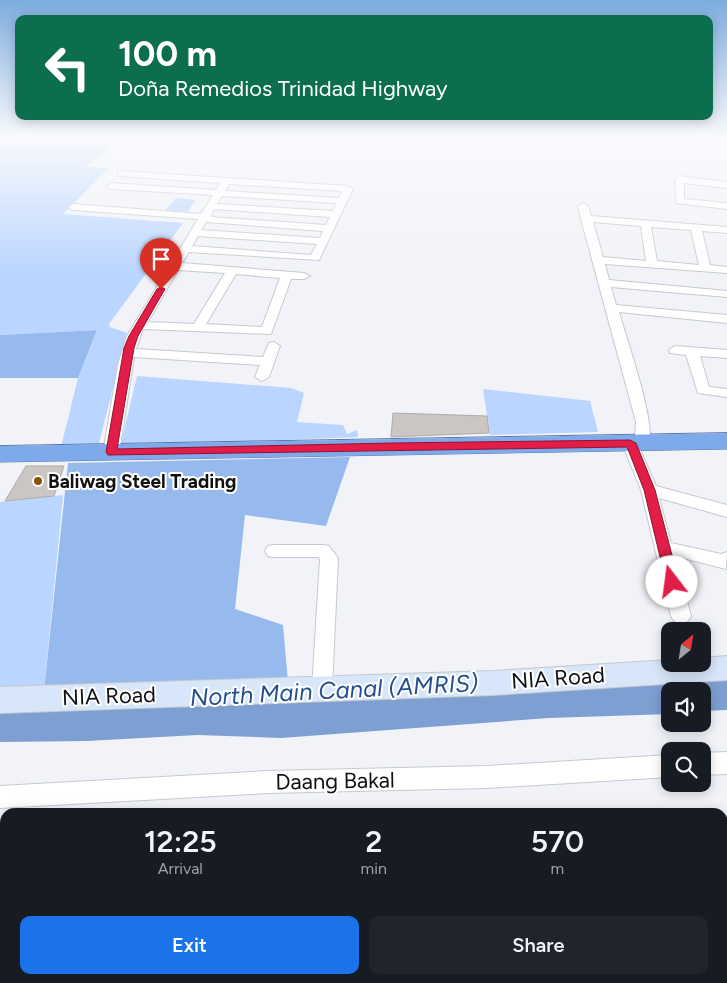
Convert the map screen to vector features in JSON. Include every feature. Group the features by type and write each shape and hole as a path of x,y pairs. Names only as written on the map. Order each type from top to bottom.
{"highway":[{"path":"0,454 727,441"}],"street":[{"path":"101,197 113,183"},
{"path":"111,452 125,365 133,336 225,183"},
{"path":"186,249 315,258 348,189 255,183"},
{"path":"679,183 679,201 727,206"},
{"path":"707,183 727,185"},
{"path":"73,207 101,197 220,194 342,201"},
{"path":"101,197 205,218 329,228"},
{"path":"212,206 335,214"},
{"path":"583,206 643,422 637,443 681,616"},
{"path":"586,219 727,230"},
{"path":"646,224 652,264"},
{"path":"696,228 705,268"},
{"path":"196,233 322,241"},
{"path":"597,260 727,270"},
{"path":"174,266 304,276"},
{"path":"198,326 232,270"},
{"path":"140,325 198,326 267,331 287,275"},
{"path":"604,283 727,294"},
{"path":"611,308 727,319"},
{"path":"262,377 274,346"},
{"path":"675,350 727,354"},
{"path":"692,352 703,390 727,393"},
{"path":"129,353 268,361"},
{"path":"649,490 727,511"},
{"path":"663,548 726,562 727,560"},
{"path":"274,551 323,551 329,558 322,688"},
{"name":"NIA Road","path":"0,700 493,682 727,668"},
{"path":"711,764 727,763"},
{"name":"Daang Bakal","path":"0,797 268,782 487,778 661,767"}],"shaded area":[{"path":"0,183 94,183 63,214 183,223 109,324 110,327 127,333 98,447 61,447 78,378 97,330 0,335"},
{"path":"176,198 196,200 187,212 165,210"},
{"path":"97,330 78,378 0,378 0,335"},
{"path":"137,376 291,388 304,393 297,422 343,425 347,434 357,430 358,437 120,447"},
{"path":"483,389 590,401 598,432 490,435"},
{"path":"350,457 326,526 245,515 235,609 283,625 288,682 44,691 68,463"},
{"path":"63,495 44,691 0,692 0,502"},
{"name":"North Main Canal (AMRIS)","path":"727,677 727,710 711,711 711,682 661,682 661,714 549,718 281,738 197,735 87,741 0,742 0,710"}],"building":[{"path":"393,413 487,416 489,433 391,437"},
{"name":"Baliwag Steel Trading","path":"26,466 64,466 54,496 5,501"}],"place":[{"name":"Baliwag Steel Trading","path":"38,481"}],"route":[{"path":"161,289 133,336 129,348 111,452 630,443 649,490 672,582"}]}
